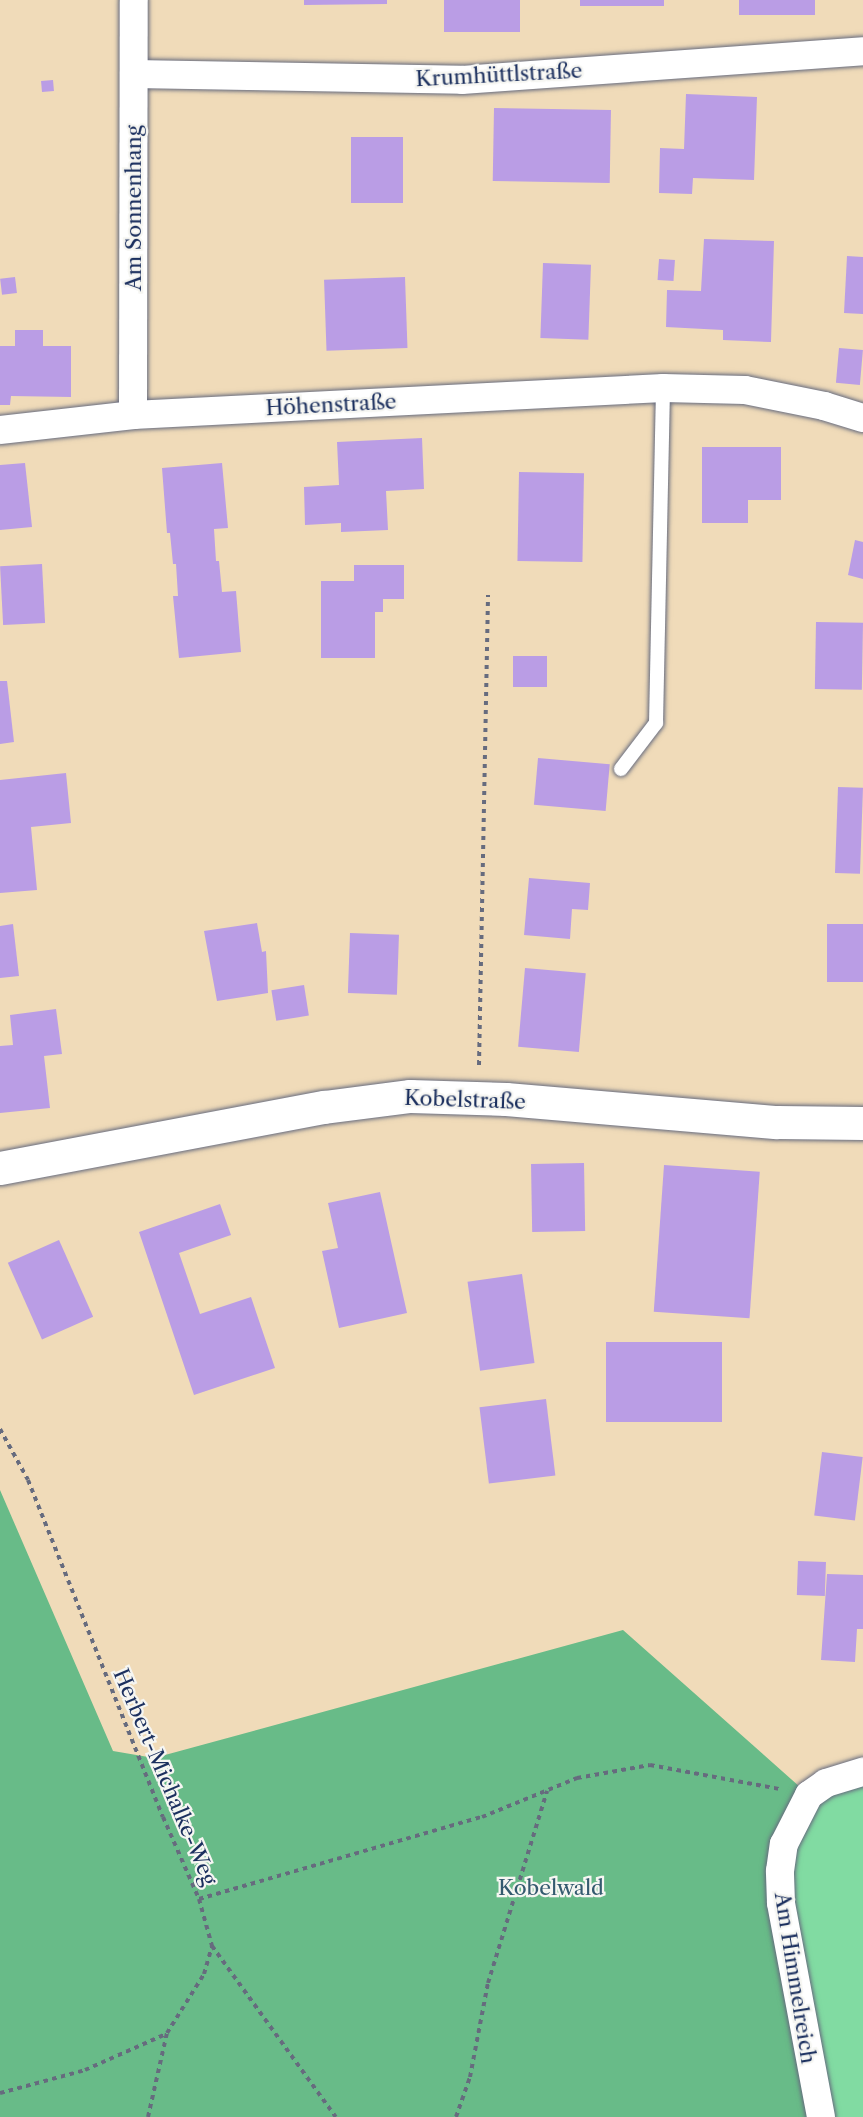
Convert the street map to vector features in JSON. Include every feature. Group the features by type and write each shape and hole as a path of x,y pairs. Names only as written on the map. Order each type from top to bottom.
{"street":[{"name":"Am Sonnenhang","path":"133,415 134,0"},
{"name":"Krumhüttlstraße","path":"134,74 462,80 863,51"},
{"name":"Höhenstraße","path":"0,430 133,415 663,388 745,390 825,406 863,418"},
{"name":"Kobelstraße","path":"0,1168 324,1107 410,1096 478,1098 777,1122 863,1123"},
{"path":"809,1795 826,1783 863,1772"},
{"name":"Am Himmelreich","path":"809,1795 784,1844 781,1903 821,2117"}],"lane":[{"path":"621,769 656,723 663,388"}],"path":[{"path":"478,1098 488,595"},
{"name":"Herbert-Michalke-Weg","path":"0,1429 28,1480 163,1817 200,1899 212,1946 336,2117"},
{"path":"200,1899 482,1817 577,1778 650,1765 809,1795"},
{"path":"456,2117 470,2077 488,1983 548,1790"},
{"path":"148,2117 167,2033 204,1974 212,1946"},
{"path":"0,2093 85,2070 167,2033"}],"green space":[{"name":"Kobelwald","path":"0,1490 113,1751 154,1758 623,1630 809,1795 784,1844 821,2117 0,2117"},
{"path":"863,1772 863,2117 821,2117 780,1871 826,1783"}],"building":[{"path":"304,0 387,0 387,4 304,5"},
{"path":"444,0 520,0 520,32 444,32"},
{"path":"580,0 664,0 664,6 580,6"},
{"path":"739,0 815,0 815,15 739,15"},
{"path":"53,80 54,91 42,92 41,81"},
{"path":"686,94 757,97 754,180 693,178 692,194 659,193 660,148 684,149"},
{"path":"494,108 611,110 610,183 493,181"},
{"path":"351,137 403,137 403,203 351,203"},
{"path":"704,239 774,241 771,342 723,340 723,330 666,327 667,290 701,291"},
{"path":"847,256 863,257 863,314 844,313"},
{"path":"659,259 675,260 673,281 658,280"},
{"path":"543,263 591,265 588,340 540,338"},
{"path":"15,277 17,293 2,295 0,279"},
{"path":"405,277 407,348 327,351 324,280"},
{"path":"15,330 43,330 43,346 71,346 71,397 11,396 10,405 0,405 0,346 15,346"},
{"path":"839,348 863,350 860,385 836,383"},
{"path":"422,438 424,489 386,491 388,530 341,532 341,523 305,525 304,487 339,485 337,442"},
{"path":"702,447 781,447 781,500 748,500 748,523 702,523"},
{"path":"25,463 32,527 0,530 0,465"},
{"path":"222,463 228,528 214,529 216,561 219,561 222,592 236,591 241,652 179,658 173,596 178,596 176,564 173,564 170,533 167,533 162,468"},
{"path":"519,472 584,473 582,562 517,561"},
{"path":"855,540 863,542 863,579 848,575"},
{"path":"42,564 45,623 3,625 0,566"},
{"path":"354,565 404,565 404,599 383,599 383,612 375,612 375,658 321,658 321,581 354,581"},
{"path":"816,622 863,623 862,690 815,689"},
{"path":"513,656 547,656 547,687 513,687"},
{"path":"0,681 7,681 14,742 0,744"},
{"path":"538,758 610,764 606,811 534,805"},
{"path":"66,773 71,823 31,827 37,890 0,893 0,780"},
{"path":"838,787 863,788 860,874 835,873"},
{"path":"529,878 590,883 588,910 572,909 570,939 524,935"},
{"path":"257,923 262,952 266,951 268,993 217,1001 204,931"},
{"path":"13,924 19,976 0,978 0,926"},
{"path":"827,924 863,924 863,982 827,982"},
{"path":"350,933 399,935 397,995 348,993"},
{"path":"525,968 586,973 579,1052 518,1047"},
{"path":"304,985 309,1016 276,1021 271,990"},
{"path":"56,1009 62,1054 44,1056 50,1108 0,1113 0,1046 13,1045 10,1015"},
{"path":"584,1163 585,1231 532,1232 531,1164"},
{"path":"664,1165 760,1172 750,1318 654,1312"},
{"path":"380,1192 407,1313 339,1328 322,1251 338,1248 328,1203"},
{"path":"220,1204 231,1235 179,1253 200,1314 251,1297 275,1368 194,1395 139,1232"},
{"path":"59,1240 93,1317 42,1340 8,1263"},
{"path":"522,1274 535,1363 480,1371 468,1282"},
{"path":"606,1342 722,1342 722,1422 606,1422"},
{"path":"546,1399 555,1475 489,1484 479,1407"},
{"path":"822,1452 863,1457 855,1521 814,1516"},
{"path":"798,1561 826,1562 825,1596 797,1595"},
{"path":"827,1574 863,1575 863,1629 857,1629 855,1662 821,1660"}]}
